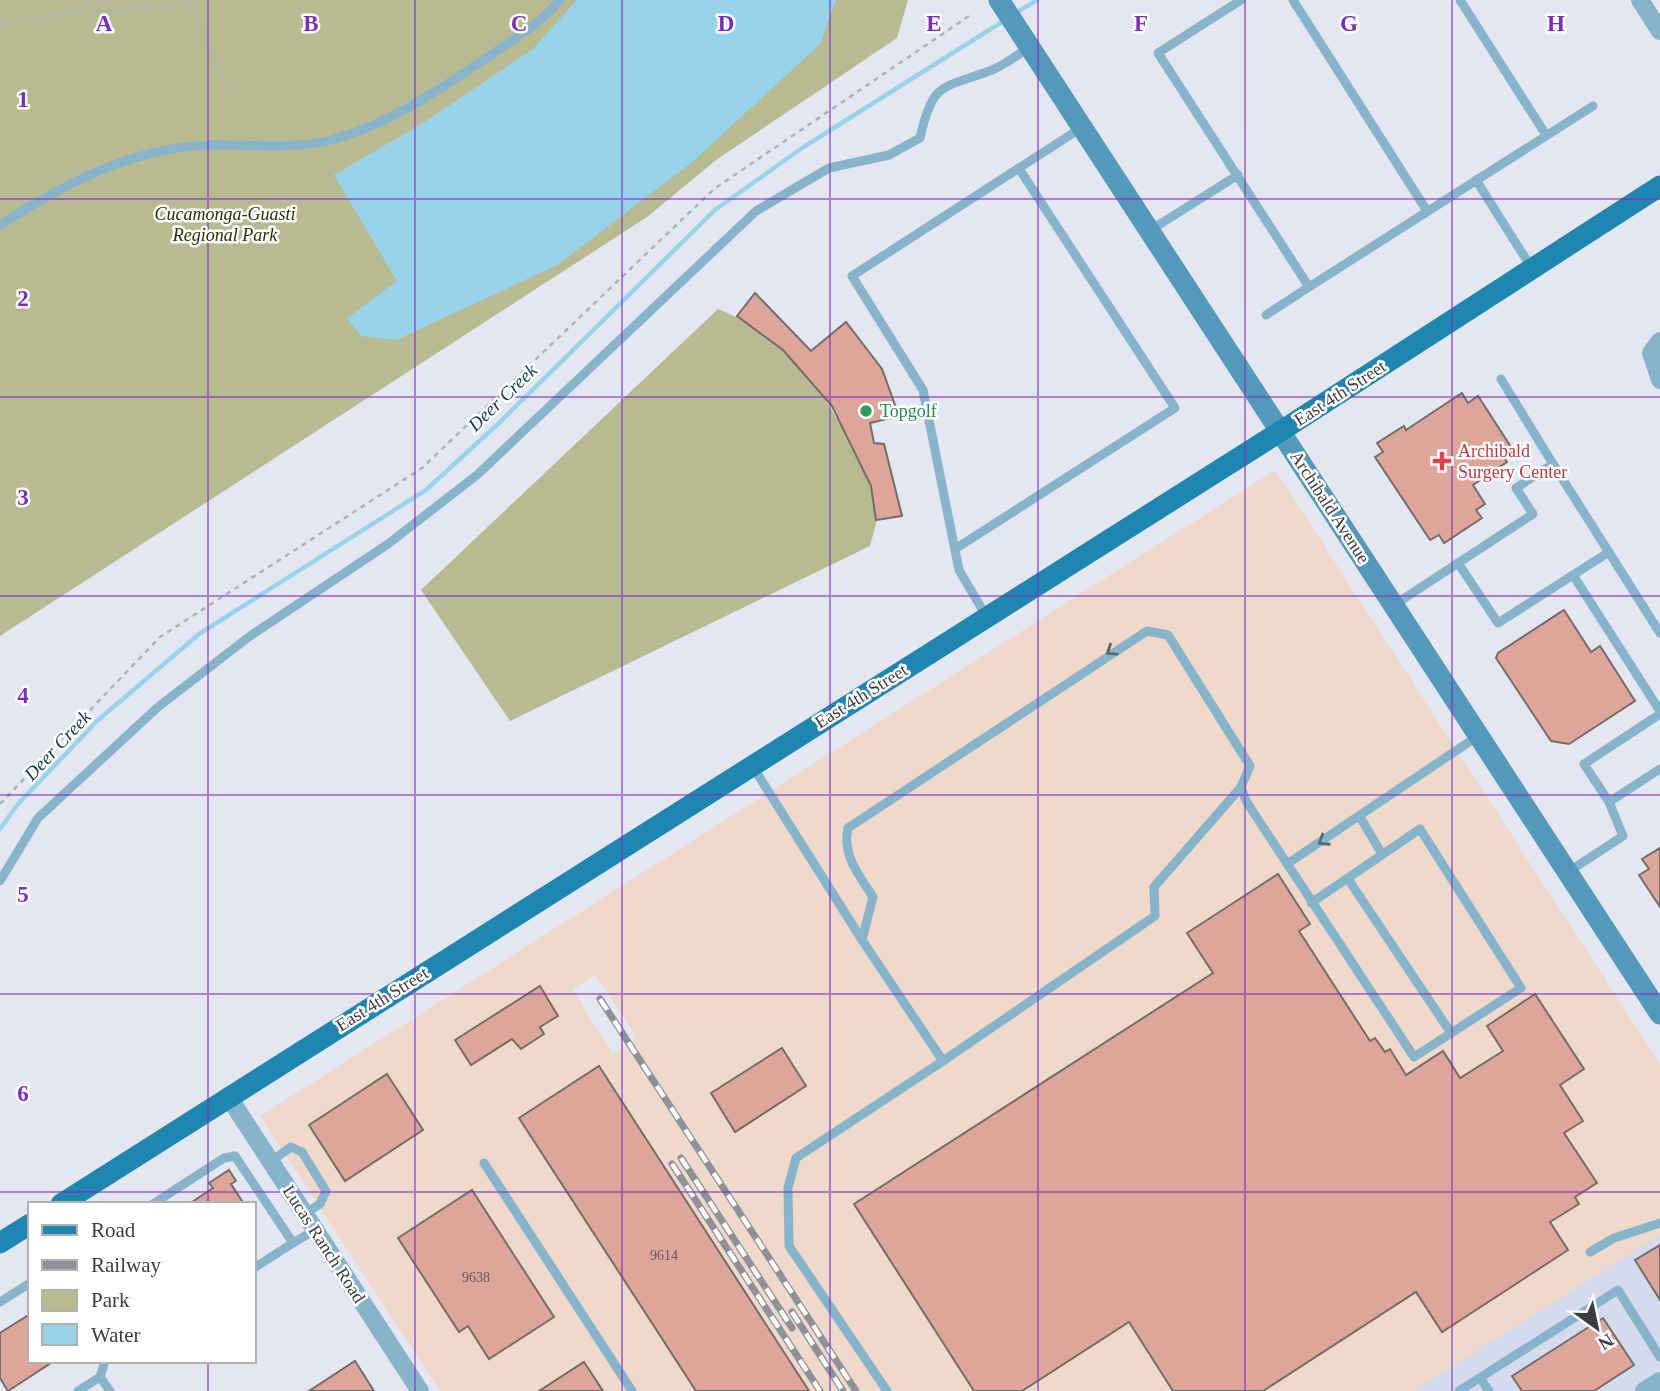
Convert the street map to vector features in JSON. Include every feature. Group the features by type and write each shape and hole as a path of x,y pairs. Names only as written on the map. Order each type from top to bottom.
{"main road":[{"name":"Archibald Avenue","path":"1001,2 1660,1014"},
{"name":"East 4th Street","path":"64,1202 1281,431 1660,186"},
{"path":"0,1243 28,1225"}],"street":[{"path":"1640,0 1660,31"},
{"path":"1655,347 1660,380"},
{"name":"Lucas Ranch Road","path":"228,1096 420,1391"},
{"path":"1644,1391 1660,1381"}],"lane":[{"path":"0,225 77,180 162,151 208,145 265,146 329,141 364,129 434,93 529,29 560,0"},
{"path":"1241,0 1158,52 1309,287"},
{"path":"1293,0 1427,211"},
{"path":"1460,0 1546,135"},
{"path":"0,881 38,818 158,707 250,636 388,544 477,475 756,211 829,168 889,155 920,138 927,108 938,90 966,77 994,70 1024,38"},
{"path":"1266,316 1593,106"},
{"path":"987,616 958,570 923,390 852,276 1020,170 1082,127"},
{"path":"955,550 1175,408 1020,170"},
{"path":"1150,231 1238,175"},
{"path":"1476,180 1532,268"},
{"path":"1501,379 1660,633"},
{"path":"1394,605 1533,514 1516,488 1553,464"},
{"path":"1458,563 1498,623 1609,552"},
{"path":"1568,872 1623,836 1609,802 1584,764 1660,713 1573,575"},
{"path":"862,940 873,897 850,861 845,842 848,828 1132,637 1147,631 1168,635 1250,766 1241,787 1154,887 1155,916 796,1158 788,1188 789,1246 887,1391"},
{"path":"1287,864 1479,736"},
{"path":"752,765 862,940 943,1061"},
{"path":"1609,802 1660,769"},
{"path":"1241,787 1246,801 1311,903 1414,1057 1521,988 1420,829 1311,903"},
{"path":"1360,817 1382,854"},
{"path":"1348,878 1451,1033"},
{"path":"270,1162 291,1147 302,1152 326,1191 320,1204 304,1214"},
{"path":"156,1202 223,1158 235,1156 293,1243"},
{"path":"484,1163 632,1391"},
{"path":"1590,1252 1614,1238 1660,1223"},
{"path":"256,1267 315,1230"},
{"path":"0,1302 28,1284"},
{"path":"1459,1391 1618,1290 1660,1357"},
{"path":"78,1391 100,1377 104,1363"},
{"path":"100,1377 110,1391"},
{"path":"1480,1378 1489,1391"}],"path":[{"path":"62,14 90,0"},
{"path":"103,0 111,12"},
{"path":"0,24 62,14 111,12 191,1 230,96"},
{"path":"0,804 160,638 422,468 714,189 972,14"}],"shaded area":[{"path":"1275,470 1660,1064 1660,1235 1413,1391 440,1391 260,1116","holes":["596,975 637,1038 613,1054 572,989"]},
{"path":"1660,1234 1660,1391 1411,1391"}],"green space":[{"name":"Cucamonga-Guasti Regional Park","path":"0,0 908,0 897,38 716,160 647,217 0,636"},
{"path":"718,309 764,334 784,351 802,370 833,412 858,458 873,495 876,522 870,546 510,721 421,590"}],"water":[{"path":"577,0 836,0 820,44 691,163 557,265 396,340 361,336 347,318 397,281 334,175 423,123 533,49"}],"building":[{"name":"Topgolf","path":"755,293 811,351 846,322 882,369 899,416 870,423 874,443 884,444 902,516 876,520 871,486 832,406 783,350 737,316"},
{"path":"1462,393 1468,403 1478,396 1511,447 1501,453 1507,462 1473,485 1485,504 1476,510 1482,518 1444,543 1439,535 1430,540 1375,457 1383,452 1377,443 1404,426 1406,430"},
{"path":"1564,610 1591,652 1600,646 1635,701 1569,744 1551,741 1496,658 1498,653"},
{"path":"1660,848 1660,907 1639,875 1649,869 1642,859"},
{"path":"1278,874 1310,924 1299,931 1370,1041 1375,1038 1385,1052 1390,1049 1406,1075 1443,1051 1460,1078 1503,1051 1487,1026 1535,994 1584,1069 1560,1085 1583,1121 1564,1133 1597,1183 1575,1197 1579,1204 1550,1222 1568,1250 1442,1332 1416,1292 1263,1391 1173,1391 1129,1322 1022,1391 974,1391 854,1204 1213,973 1187,933"},
{"path":"540,986 558,1016 540,1027 544,1034 521,1049 512,1039 471,1065 455,1040"},
{"path":"782,1048 806,1086 735,1132 711,1093"},
{"path":"599,1066 809,1391 696,1391 519,1118"},
{"path":"387,1074 423,1130 345,1181 309,1125"},
{"path":"229,1170 236,1181 231,1184 243,1202 192,1202 213,1188 209,1183"},
{"path":"472,1190 554,1317 489,1359 468,1326 459,1332 398,1238"},
{"path":"1660,1245 1660,1300 1635,1260"},
{"path":"28,1315 28,1363 51,1363 8,1391 0,1378 0,1333"},
{"path":"1603,1318 1634,1365 1594,1391 1522,1391 1512,1376"},
{"path":"355,1361 374,1391 309,1391"},
{"path":"584,1362 603,1391 539,1391"}],"waterway":[{"name":"Deer Creek","path":"1016,13 1037,0"},
{"name":"Deer Creek","path":"0,829 18,804 97,721 199,634 426,490 499,423 715,210 802,148 1005,20"}],"railway":[{"path":"600,999 856,1391"},
{"path":"681,1158 792,1328"},
{"path":"672,1164 820,1391"},
{"path":"792,1312 843,1391"}],"place":[{"name":"Topgolf","path":"866,411"},
{"name":"Archibald Surgery Center","path":"1442,461"}]}
